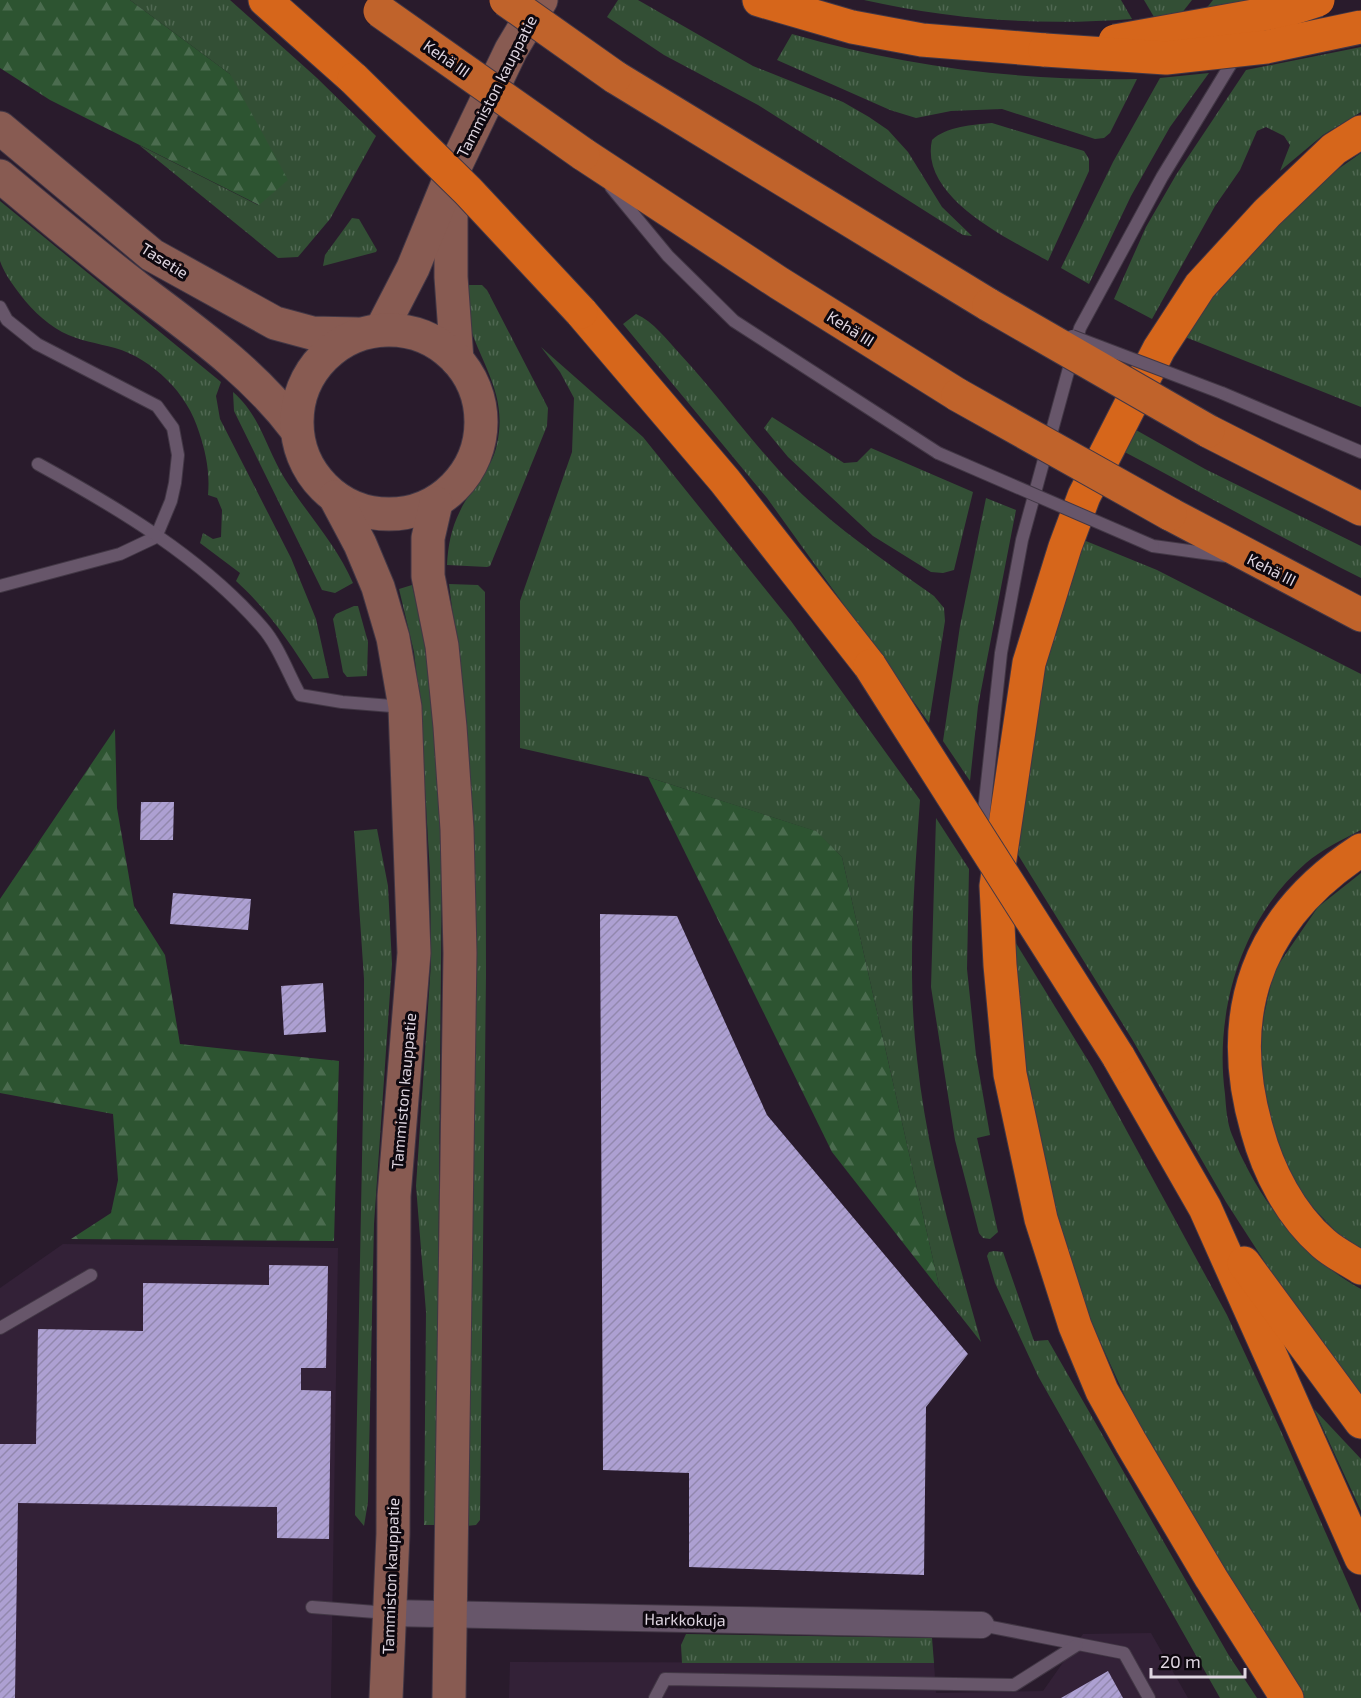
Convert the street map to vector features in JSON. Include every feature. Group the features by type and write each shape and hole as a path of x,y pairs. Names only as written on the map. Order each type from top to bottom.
{"highway":[{"path":"265,0 354,79 468,191 581,312 725,481 870,666 1118,1056 1204,1208 1361,1558"},
{"path":"506,0 615,77 989,305 1208,431 1361,509"},
{"path":"759,0 852,27 922,40 1166,58 1266,46 1361,27"},
{"path":"1045,50 1164,34 1287,10 1318,0"},
{"name":"Kehä III","path":"373,5 583,154 779,283 958,395 1254,560 1361,615"},
{"path":"1287,1698 1211,1578 1131,1443 1102,1391 1075,1326 1041,1219 1010,1074 999,965 996,886 1029,663 1065,547 1084,496 1159,349 1200,286 1267,213 1326,157 1361,132"},
{"path":"1361,850 1330,871 1292,910 1268,948 1250,994 1242,1042 1247,1098 1264,1156 1289,1203 1316,1235 1323,1243 1361,1268"},
{"path":"1204,1208 1361,1422"}],"main road":[{"name":"Tammiston kauppatie","path":"369,332 413,268 452,173 511,50 541,0"},
{"name":"Tasetie","path":"0,128 152,255 275,323 312,333 369,332"},
{"name":"Tammiston kauppatie","path":"452,173 451,277 457,360"},
{"path":"0,176 137,287 229,357 275,401 296,429"},
{"path":"436,503 390,514 363,510 335,496 314,476 302,452 296,429 300,396 309,374 327,352 369,332 413,332 436,342 457,360 471,379 480,406 480,433 468,469 436,503 428,538 428,576 442,646 450,727 457,829 460,953 449,1698"},
{"name":"Tammiston kauppatie","path":"335,496 360,544 378,587 393,638 405,707 414,953 394,1196 393,1522 386,1698"}],"street":[{"name":"Harkkokuja","path":"389,1613 981,1625"}],"lane":[{"path":"999,965 982,827 1000,653 1022,540 1080,328 1162,177 1237,53 1291,0"},
{"path":"583,154 668,256 734,321 938,453 1153,546 1254,560"},
{"path":"989,305 1222,393 1361,452"},
{"path":"0,307 7,320 37,344 157,406 173,428 178,455 176,483 156,537 120,554 0,586"},
{"path":"38,464 112,505 176,549 222,588 264,628 300,695 342,702 405,707"},
{"path":"0,1328 91,1275"},
{"path":"312,1607 389,1613"},
{"path":"981,1625 1124,1653 1149,1698"},
{"path":"655,1698 665,1679 1014,1685 1077,1645"}],"shaded area":[{"path":"63,1244 338,1248 331,1698 0,1698 0,1288"},
{"path":"1151,1633 1188,1698 509,1698 510,1662 934,1663 936,1693 1043,1691 1083,1634"}],"green space":[{"path":"0,0 130,0 230,74 288,180 259,205 50,100 0,68"},
{"path":"130,0 230,0 317,78 376,136 330,219 298,257 278,258 139,145 258,205 230,74"},
{"path":"618,0 638,0 753,66 843,102 869,117 888,130 908,152 942,207 972,236 963,235 758,105 664,55 607,17"},
{"path":"864,0 1121,0 1132,19 1065,22 997,20 930,12"},
{"path":"1144,0 1192,0 1181,14 1154,17"},
{"path":"1213,0 1263,0 1205,10"},
{"path":"792,34 877,55 963,70 1049,77 1137,79 1110,133 1104,138 1095,139 1002,109 951,111 916,118 890,110 777,60"},
{"path":"1361,47 1361,112 1323,135 1280,171 1290,145 1284,136 1266,127 1257,131 1240,170 1215,206 1152,319 1114,299 1146,227 1176,175 1246,70"},
{"path":"1209,73 1170,127 1131,196 1089,284 1061,268 1113,162 1160,78"},
{"path":"992,123 1084,151 1089,159 1089,171 1048,261 970,214 939,180 932,161 932,140 953,129"},
{"path":"1361,153 1361,407 1180,335 1216,286 1311,188"},
{"path":"0,201 221,382 216,396 220,419 291,558 316,619 329,678 313,679 268,615 236,581 240,573 200,543 203,533 213,539 221,537 222,510 217,498 208,495 208,470 205,455 194,418 187,404 167,380 143,360 115,348 68,335 49,323 31,307 11,283 0,261"},
{"path":"352,218 359,219 377,250 376,252 323,266 325,255"},
{"path":"461,285 482,285 487,290 548,408 547,426 490,566 487,567 447,565 454,524 491,462 497,444 499,426 496,395 473,337"},
{"path":"636,314 648,321 665,337 801,493 856,540 934,596 944,608 945,621 929,723 767,498 623,324"},
{"path":"541,347 643,437 791,621 920,800 912,962 917,1059 935,1166 981,1342 940,1290 842,857 815,831 648,777 520,748 520,601 572,452 574,398 560,372"},
{"path":"233,392 257,422 278,468 330,542 353,583 335,593 322,590 234,411"},
{"path":"772,417 844,463 857,462 871,448 973,492 954,570 943,573 931,572 873,536 788,457 764,428"},
{"path":"1129,426 1205,469 1361,546 1361,578 1117,448"},
{"path":"986,498 1016,510 978,706 970,781 943,741 960,626"},
{"path":"1081,539 1157,570 1361,674 1361,830 1325,849 1306,863 1283,886 1264,911 1237,969 1224,1031 1223,1063 1229,1125 1254,1181 1283,1223 1300,1242 1319,1260 1361,1289 1361,1402 1317,1343 1226,1202 1132,1039 1015,850 1036,695"},
{"path":"449,584 478,585 485,592 486,974 480,1520 476,1525 466,1526 463,695"},
{"path":"412,585 431,685 442,854 436,1525 424,1525 426,1312 416,1186 431,963 430,873 420,704 414,652 399,589"},
{"path":"358,606 368,642 367,676 347,677 343,672 333,619 336,614"},
{"path":"115,729 117,808 134,906 165,955 180,1044 339,1061 334,1241 71,1239 111,1213 118,1180 113,1114 0,1093 0,899"},
{"path":"648,777 816,831 842,857 940,1290 832,1152"},
{"path":"936,818 969,869 967,969 976,1055 990,1135 977,1138 998,1232 990,1239 983,1238 979,1233 955,1140 931,987"},
{"path":"377,829 388,886 392,964 374,1224 368,1502 364,1526 355,1515 364,979 354,831"},
{"path":"1361,873 1361,1249 1340,1236 1302,1196 1278,1155 1259,1062 1264,1015 1274,971 1318,907"},
{"path":"1014,940 1092,1067 1227,1315 1280,1429 1361,1613 1361,1698 1302,1698 1244,1607 1132,1412 1073,1282 1042,1165 1020,1030"},
{"path":"989,1252 1003,1252 1034,1341 1048,1340 1228,1654 1257,1698 1220,1698 1038,1376 995,1283 987,1256"},
{"path":"1314,1409 1361,1459 1361,1511"},
{"path":"686,1634 932,1638 934,1663 682,1663 681,1645"}],"building":[{"path":"141,802 174,802 173,840 140,840"},
{"path":"173,893 251,899 248,930 170,924"},
{"path":"600,914 677,916 767,1115 968,1354 926,1407 924,1575 689,1567 689,1473 603,1470"},
{"path":"323,983 326,1032 284,1035 281,986"},
{"path":"269,1265 328,1266 326,1368 301,1368 301,1390 331,1391 329,1539 277,1538 277,1507 18,1503 15,1698 0,1698 0,1444 36,1444 38,1329 143,1331 143,1283 269,1285"},
{"path":"1108,1671 1123,1698 1061,1698"}]}
